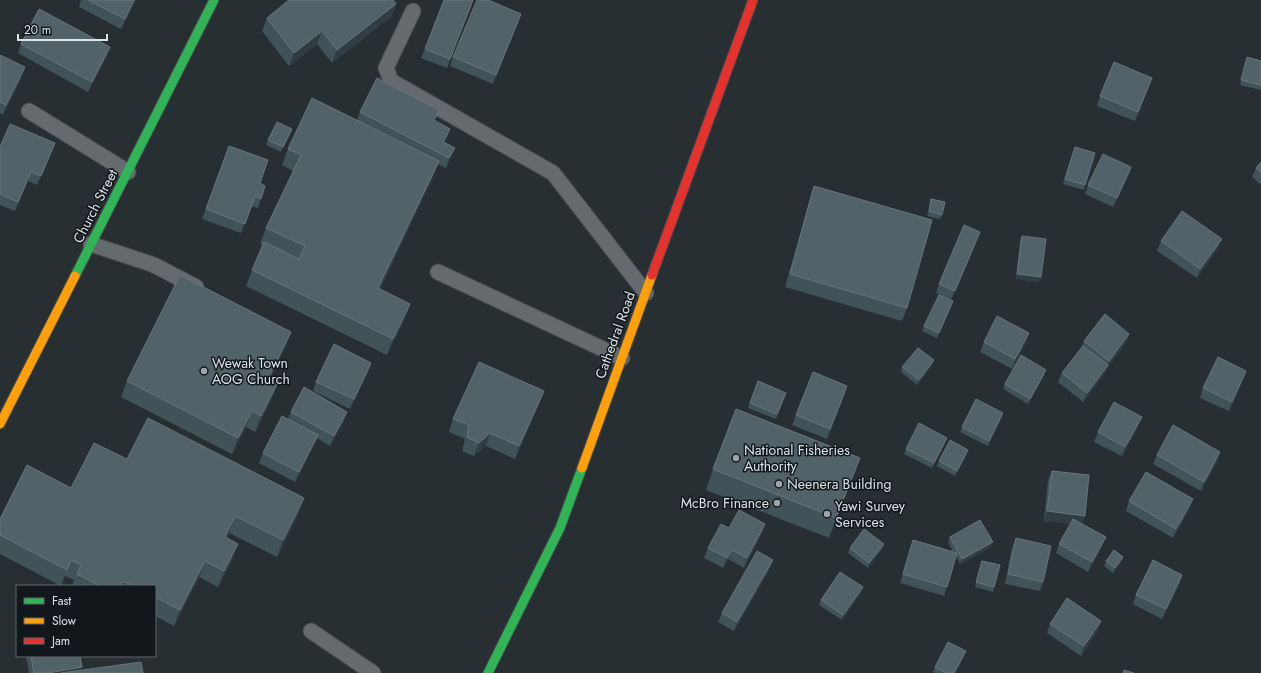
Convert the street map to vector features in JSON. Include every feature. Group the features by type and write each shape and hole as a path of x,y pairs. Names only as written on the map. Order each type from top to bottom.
{"main road":[{"name":"Church Street","path":"1,421 214,0"},
{"name":"Cathedral Road","path":"488,673 560,528 752,0"}],"lane":[{"path":"413,11 386,68 391,81 553,173 646,293"},
{"path":"29,111 128,172"},
{"path":"91,244 154,265 208,293"},
{"path":"438,272 622,358"},
{"path":"311,631 373,673"}],"building":[{"path":"88,0 134,0 125,19"},
{"path":"289,0 393,0 396,4 337,50 322,31 294,53 267,18"},
{"path":"444,0 473,0 450,59 425,49"},
{"path":"477,0 488,0 521,14 496,75 453,57"},
{"path":"39,9 110,47 92,82 21,44"},
{"path":"0,55 25,67 6,105 0,102"},
{"path":"1247,57 1261,61 1261,85 1241,80"},
{"path":"1114,62 1152,78 1138,112 1100,96"},
{"path":"377,78 439,110 434,120 450,129 443,142 455,148 449,158 360,112"},
{"path":"312,98 439,161 378,288 410,304 393,339 252,270 264,242 299,259 305,246 266,228 301,155 288,149"},
{"path":"277,122 292,129 283,147 268,140"},
{"path":"10,124 55,143 41,176 31,172 18,202 0,194 0,147"},
{"path":"229,146 268,160 260,183 265,186 261,199 255,196 245,224 206,209"},
{"path":"1075,147 1095,153 1085,185 1065,179"},
{"path":"1103,154 1131,167 1117,198 1088,185"},
{"path":"1261,162 1261,173 1256,168"},
{"path":"814,186 932,220 907,308 790,274"},
{"path":"931,199 945,202 942,215 929,211"},
{"path":"1182,211 1222,239 1200,269 1161,241"},
{"path":"964,225 980,232 955,291 939,284"},
{"path":"1022,236 1046,239 1041,277 1017,274"},
{"name":"Wewak Town AOG Church","path":"180,275 291,332 269,377 278,382 261,416 252,411 238,438 127,381"},
{"path":"939,295 953,301 939,333 924,326"},
{"path":"1105,314 1129,334 1109,361 1084,341"},
{"path":"997,316 1029,333 1015,359 984,342"},
{"path":"334,344 371,363 354,399 316,382"},
{"path":"1083,346 1108,365 1087,393 1062,373"},
{"path":"918,348 934,360 919,380 902,367"},
{"path":"1021,355 1046,370 1030,399 1005,384"},
{"path":"1218,357 1246,371 1232,402 1203,388"},
{"path":"479,362 544,391 519,446 490,433 479,443 467,437 469,425 453,419"},
{"path":"813,372 847,386 830,429 796,415"},
{"path":"758,381 786,393 777,414 750,403"},
{"path":"304,387 347,412 334,436 291,412"},
{"path":"976,399 1003,413 989,441 962,427"},
{"path":"1114,402 1142,417 1125,447 1098,432"},
{"name":"Neenera Building","path":"736,409 860,458 836,518 713,469"},
{"path":"282,416 318,435 299,472 263,453"},
{"path":"148,418 304,498 283,540 235,516 225,537 238,544 224,571 205,561 180,610 156,598 156,585 131,585 123,581 121,585 98,585 77,574 81,565 71,560 67,570 0,535 0,519 27,465 71,488 94,443 127,459"},
{"path":"919,423 947,438 934,463 906,449"},
{"path":"1173,425 1220,452 1204,482 1157,455"},
{"path":"950,440 968,450 957,471 939,461"},
{"path":"1052,471 1089,475 1085,516 1047,511"},
{"path":"1146,472 1193,499 1176,529 1129,501"},
{"path":"739,510 765,524 747,558 732,550 727,558 708,548 721,524 729,528"},
{"path":"1073,519 1106,537 1092,562 1059,544"},
{"path":"980,520 993,542 962,559 950,537"},
{"path":"864,529 884,544 869,563 850,548"},
{"path":"1016,538 1051,546 1043,582 1008,574"},
{"path":"913,540 957,553 947,587 903,574"},
{"path":"1114,550 1123,557 1115,568 1106,561"},
{"path":"757,551 773,560 737,622 722,613"},
{"path":"1153,560 1182,575 1166,609 1136,595"},
{"path":"982,561 1000,565 994,587 976,582"},
{"path":"840,572 863,587 843,615 821,600"},
{"path":"1067,598 1101,621 1084,646 1050,624"},
{"path":"948,642 966,651 954,673 946,673 935,667"},
{"path":"31,657 80,657 82,667 48,673 34,673"},
{"path":"141,662 143,673 61,673"},
{"path":"1124,670 1134,673 1123,673"}],"traffic: fast":[{"path":"75,276 214,0"},
{"path":"488,673 560,528 582,468"}],"traffic: slow":[{"path":"582,468 652,275"},
{"path":"0,424 75,276"}],"traffic: jam":[{"path":"652,275 753,0"}],"place":[{"name":"Wewak Town AOG Church","path":"204,371"},
{"name":"National Fisheries Authority","path":"736,458"},
{"name":"Neenera Building","path":"779,484"},
{"name":"McBro Finance","path":"777,503"},
{"name":"Yawi Survey Services","path":"827,514"}]}
